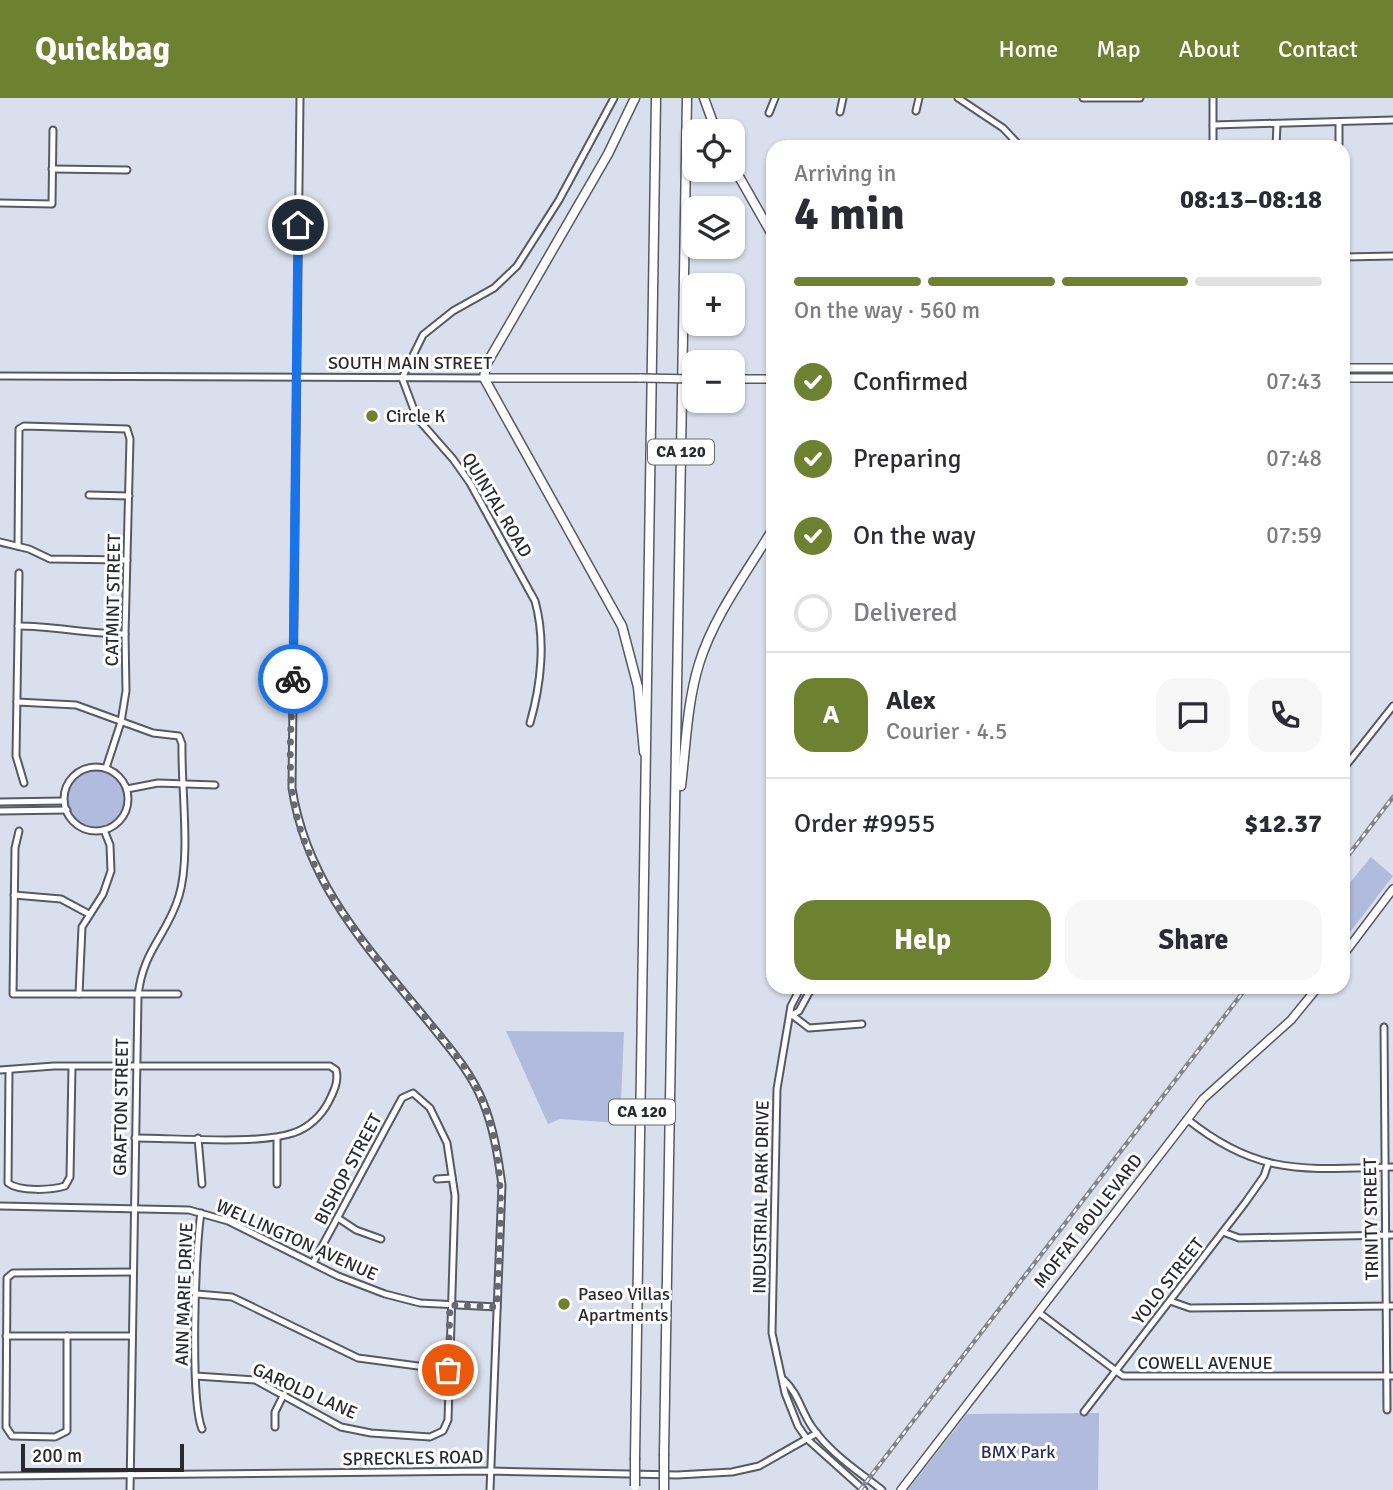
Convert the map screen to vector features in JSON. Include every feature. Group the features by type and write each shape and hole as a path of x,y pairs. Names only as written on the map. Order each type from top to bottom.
{"highway":[{"path":"635,98 608,154 486,365 484,378 622,626 636,677 642,743 648,765"},
{"name":"CA 120","path":"634,1488 648,765 656,98"},
{"name":"CA 120","path":"664,1490 687,98"},
{"path":"704,98 712,119"},
{"path":"742,182 766,224"},
{"path":"676,806 688,713 699,664 709,638 766,541"}],"main road":[{"path":"1350,368 1393,368"},
{"name":"SOUTH MAIN STREET","path":"484,378 682,379"},
{"path":"1350,378 1393,378"},
{"path":"745,379 766,379"},
{"path":"1350,946 1393,889"},
{"name":"MOFFAT BOULEVARD","path":"901,1490 1187,1119 1232,1070 1291,1020 1312,994"}],"street":[{"path":"300,98 292,788 297,819 316,868 342,916 467,1070 483,1102 496,1144 502,1185 490,1490"},
{"path":"402,379 423,335 453,310 494,288 517,266 559,200 614,98"},
{"path":"769,113 775,98"},
{"path":"840,112 843,98"},
{"path":"916,111 919,98"},
{"path":"958,98 1003,128 1014,140"},
{"path":"1085,98 1140,98"},
{"path":"1213,98 1213,140"},
{"path":"1213,125 1393,120"},
{"path":"1339,122 1339,140"},
{"path":"1276,140 1277,124"},
{"path":"0,203 52,204 53,130"},
{"path":"52,169 127,170"},
{"path":"1350,257 1393,256"},
{"name":"SOUTH MAIN STREET","path":"0,376 484,378"},
{"name":"QUINTAL ROAD","path":"402,379 417,418 470,483 535,601 540,635 539,691 530,723"},
{"name":"CATMINT STREET","path":"18,546 19,429 24,426 127,429 130,439 126,691 121,722 106,768"},
{"path":"89,495 129,496"},
{"path":"0,542 50,559 127,560"},
{"path":"19,573 16,756 24,783"},
{"path":"18,626 59,628 83,634 125,634"},
{"path":"17,702 62,703 121,722"},
{"path":"1350,760 1393,706"},
{"name":"GRAFTON STREET","path":"121,722 153,733 179,736 182,744 181,884 173,910 147,955 138,996 130,1490"},
{"path":"88,768 106,768 118,775 127,789 128,801 124,816 104,830 88,830 78,826 66,810 65,789 74,775 88,768"},
{"path":"127,789 146,784 215,785"},
{"path":"0,802 64,801"},
{"path":"0,811 66,810"},
{"path":"79,994 82,927 103,894 111,871 110,845 104,830"},
{"path":"19,831 15,848 12,994 178,994"},
{"path":"14,895 61,899 89,914"},
{"name":"INDUSTRIAL PARK DRIVE","path":"797,994 791,1006 792,1015 780,1062 777,1089 772,1333 792,1410 807,1439 864,1490"},
{"name":"INDUSTRIAL PARK DRIVE","path":"792,1015 799,1011 808,994"},
{"path":"792,1015 809,1028 862,1024"},
{"name":"TRINITY STREET","path":"1384,1027 1385,1167 1390,1235 1390,1376 1387,1410"},
{"path":"0,1070 135,1066 325,1066 333,1067 337,1075 326,1107 300,1130 277,1138 135,1138"},
{"path":"9,1070 8,1183 20,1188 59,1188 65,1186 70,1177 72,1067"},
{"path":"1384,1071 1393,1071"},
{"name":"BISHOP STREET","path":"313,1263 402,1098 413,1093 438,1120 447,1143 452,1178"},
{"path":"1187,1119 1224,1147 1268,1164 1293,1167 1393,1167"},
{"path":"198,1138 202,1184"},
{"path":"277,1138 278,1184"},
{"name":"YOLO STREET","path":"1084,1412 1223,1232 1264,1176 1268,1164"},
{"path":"197,1294 232,1297 358,1358 448,1370 455,1196 452,1178 437,1179"},
{"name":"WELLINGTON AVENUE","path":"0,1206 171,1208 201,1213 228,1222 385,1294 420,1303 497,1307"},
{"name":"ANN MARIE DRIVE","path":"201,1213 196,1376 197,1408 202,1429"},
{"path":"338,1218 356,1230 381,1239"},
{"path":"1223,1232 1240,1238 1390,1235"},
{"path":"67,1336 68,1429 63,1435 55,1437 8,1433 7,1278 13,1273 132,1272"},
{"path":"1170,1301 1190,1308 1390,1306"},
{"name":"COWELL AVENUE","path":"1038,1312 1115,1372 1137,1378 1390,1376"},
{"path":"6,1336 131,1336"},
{"name":"GAROLD LANE","path":"196,1376 250,1378 341,1427 371,1433 430,1437 443,1430 448,1420 448,1370"},
{"name":"INDUSTRIAL PARK DRIVE","path":"783,1380 793,1389 817,1433 843,1459 882,1490"},
{"path":"275,1427 275,1412 284,1394"},
{"name":"SPRECKLES ROAD","path":"0,1476 490,1471 664,1475 732,1472 759,1466 817,1433"}],"green space":[{"path":"90,770 102,770 117,778 125,793 125,805 117,820 102,828 90,828 75,820 67,805 67,793 75,778"},
{"path":"1371,857 1393,876 1350,932 1350,883"},
{"path":"506,1031 624,1032 620,1123 560,1119 548,1124"},
{"name":"BMX Park","path":"1099,1413 1098,1490 908,1490 967,1414"}],"railway":[{"path":"1350,853 1393,797"},
{"path":"860,1490 1242,994"}],"way so far":[{"path":"293,679 292,788 303,839 342,916 467,1070 483,1102 496,1144 502,1185 497,1307 450,1305 448,1370"}],"place":[{"name":"Circle K","path":"372,416"},
{"name":"Paseo Villas Apartments","path":"564,1304"}],"route":[{"path":"293,679 298,225"}]}
